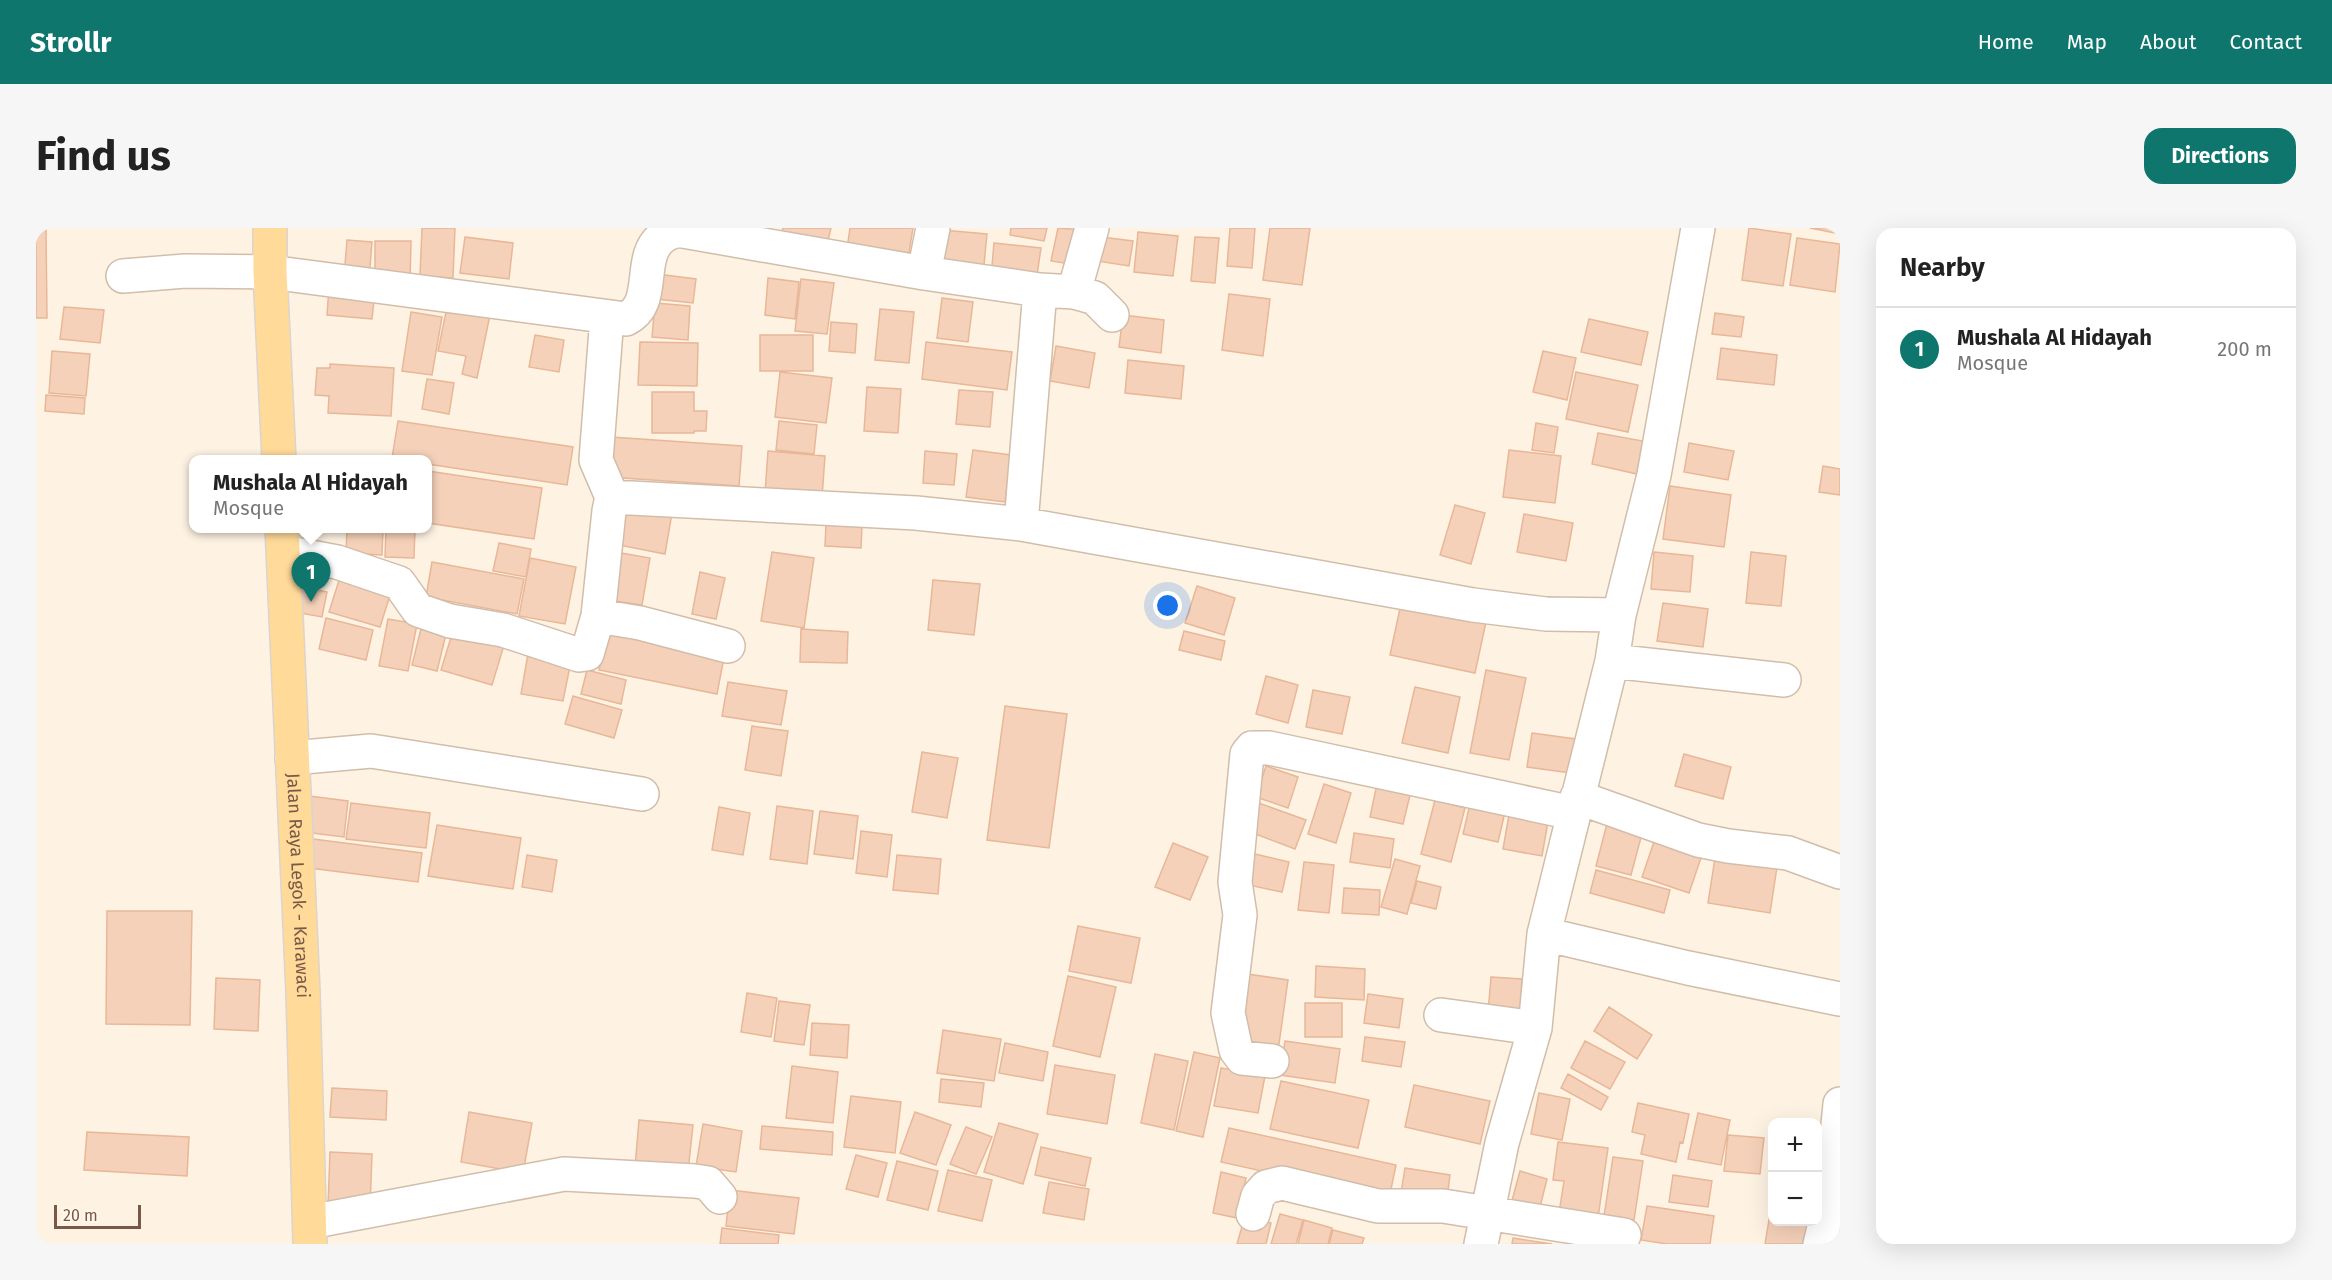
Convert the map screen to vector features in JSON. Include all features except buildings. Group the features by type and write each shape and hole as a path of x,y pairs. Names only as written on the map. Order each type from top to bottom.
{"main road":[{"path":"270,228 279,455"},
{"name":"Jalan Raya Legok - Karawaci","path":"283,540 303,992 310,1233"}],"street":[{"path":"924,273 933,228"},
{"path":"1074,292 1092,228"},
{"path":"1484,1229 1502,1143 1535,1028 1544,934 1612,661 1619,615 1654,475 1698,228"},
{"path":"123,276 185,271 270,272 626,319 635,315 642,307 650,256 662,237 677,230 924,273 1040,290 1074,292 1095,298 1112,315"},
{"path":"1021,524 1040,290"},
{"path":"283,540 337,562 399,583 418,610 450,621 503,630 579,655 587,654 598,616 612,496 596,460 607,317"},
{"path":"612,496 916,513 1021,524 1473,605 1546,614 1619,615"},
{"path":"598,616 640,623 728,646"},
{"path":"1612,661 1785,680"},
{"path":"1272,1061 1242,1058 1236,1050 1228,1013 1240,915 1235,882 1247,754 1252,748 1269,748 1575,805 1698,840 1788,853 1840,872"},
{"path":"292,758 371,751 642,794"},
{"path":"1544,934 1688,968 1840,999"},
{"path":"1441,1015 1535,1028"},
{"path":"1820,1244 1827,1215 1839,1190 1836,1145 1840,1104"},
{"path":"310,1233 564,1174 695,1181 708,1183 720,1197"},
{"path":"1253,1214 1258,1196 1266,1187 1282,1184 1378,1206 1443,1206 1484,1229 1624,1235"}],"place":[{"name":"Mushala Al Hidayah","path":"311,602"}]}
